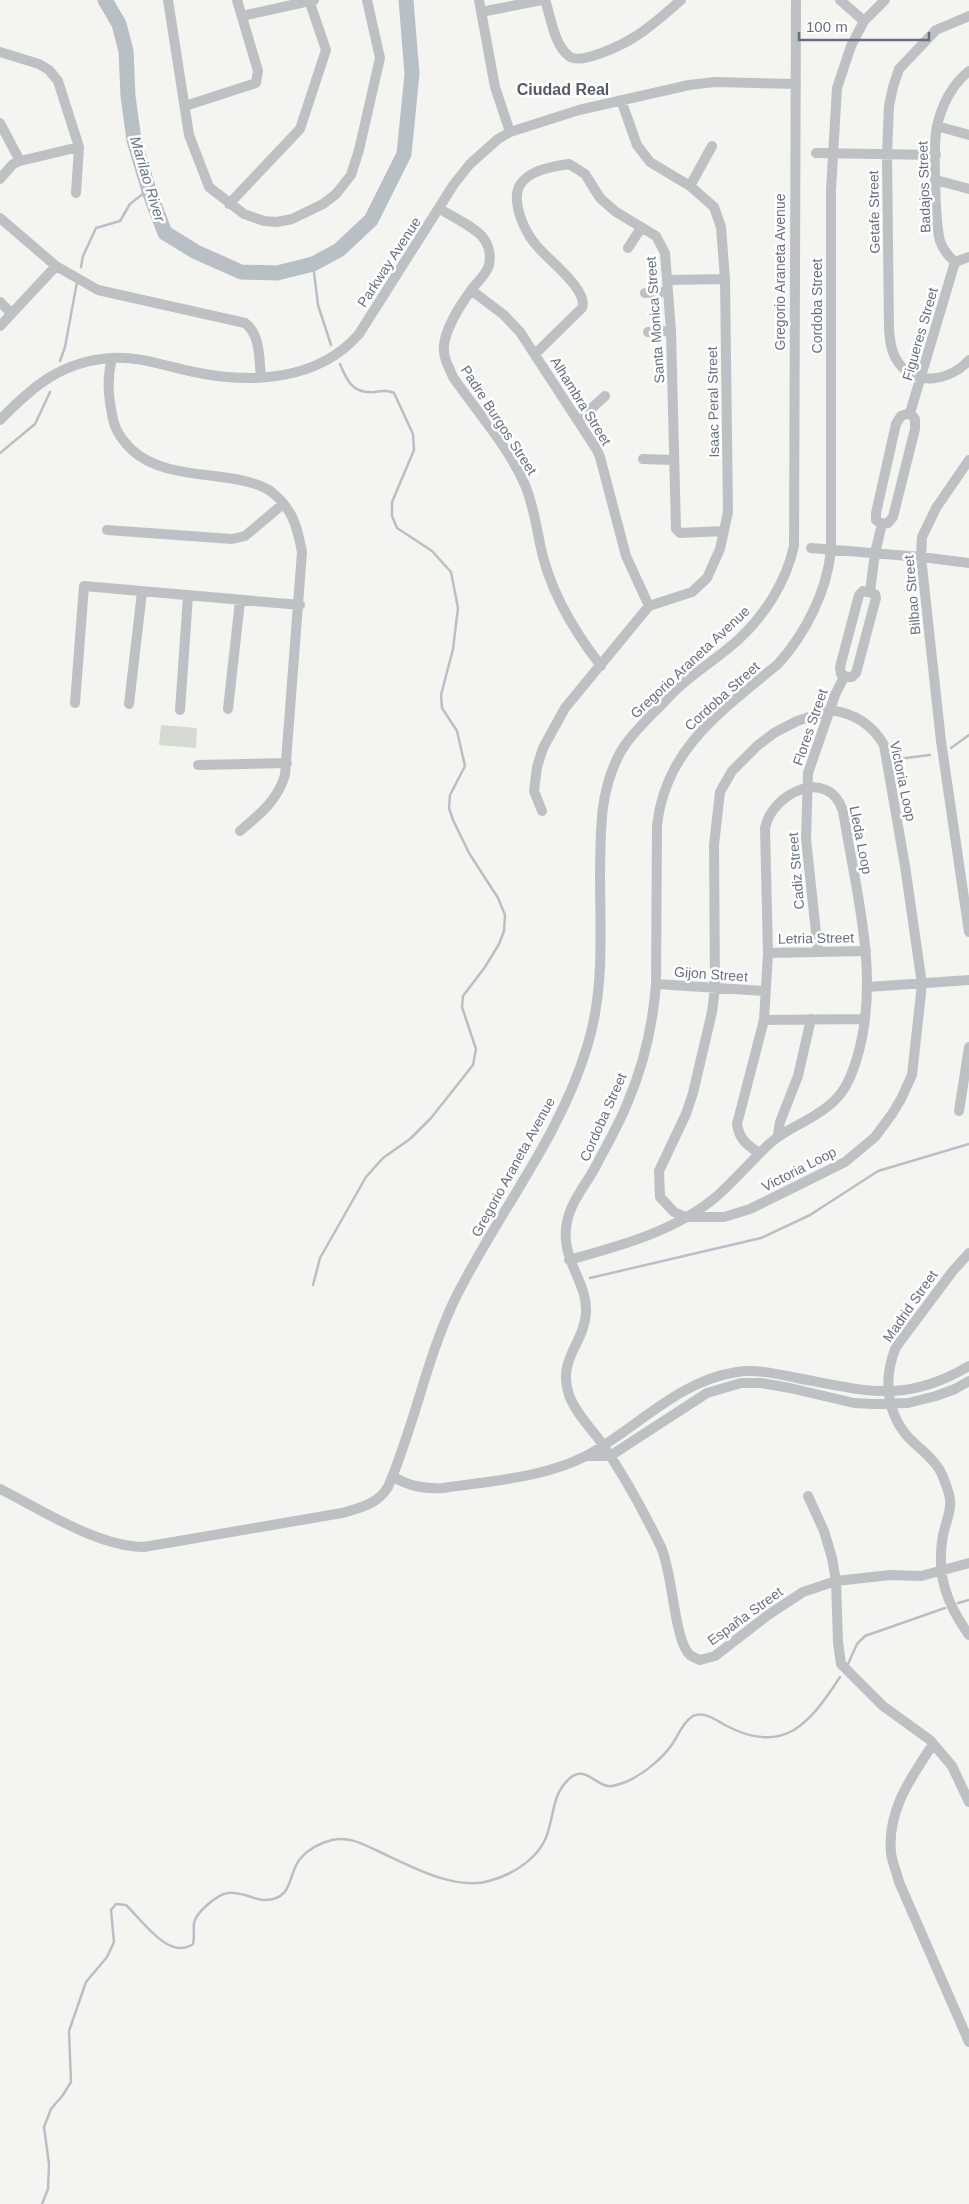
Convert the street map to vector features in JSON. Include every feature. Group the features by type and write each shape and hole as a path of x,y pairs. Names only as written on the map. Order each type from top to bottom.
{"street":[{"path":"168,0 189,134 209,187 244,214 264,221 292,219 322,204 336,194 351,174 359,150 380,58 368,0"},
{"path":"184,106 256,83 258,71 237,0"},
{"path":"229,204 300,129 326,50 311,0 242,16"},
{"path":"479,0 495,88 510,132"},
{"path":"481,12 544,0 561,47 570,58 580,60 606,51 637,36 681,0"},
{"name":"Gregorio Araneta Avenue","path":"0,1490 102,1541 129,1547 144,1547 342,1514 364,1507 379,1499 385,1493 393,1477 452,1305 469,1272 556,1125 587,1049 598,1005 601,978 601,818 605,789 618,756 630,737 680,686 738,640 755,622 770,603 790,565 794,546 796,0"},
{"path":"840,0 864,21"},
{"name":"Cordoba Street","path":"610,1456 574,1406 566,1384 568,1361 582,1328 586,1313 582,1289 567,1252 567,1222 571,1208 592,1175 626,1106 635,1084 650,1028 656,984 657,826 659,808 675,765 696,735 778,664 790,651 822,592 829,568 831,550 833,153 837,88 851,46 864,21 885,0"},
{"name":"Getafe Street","path":"921,378 909,373 899,363 891,343 887,154 889,106 899,69 936,30 969,16"},
{"path":"0,52 39,64 55,76 63,93 79,147 76,193"},
{"name":"Badajos Street","path":"955,262 945,251 940,241 936,180 937,126 946,99 955,82 969,71"},
{"name":"Parkway Avenue","path":"0,420 28,392 46,378 91,361 127,358 196,373 241,379 287,374 326,362 352,341 454,184 470,164 492,143 510,132 579,110 689,85 715,82 796,84"},
{"name":"Isaac Peral Street","path":"622,100 637,145 650,162 690,186 714,207 722,227 725,279 728,512 720,549 707,578 692,592 649,606"},
{"path":"0,123 20,161"},
{"path":"937,126 969,135"},
{"path":"690,186 712,146"},
{"path":"0,179 13,164 20,161 79,147"},
{"path":"816,153 936,155"},
{"name":"Santa Monica Street","path":"535,354 584,304 583,298 575,285 536,245 517,209 516,195 519,185 530,175 549,167 569,164 585,174 600,198 612,209 656,236 665,253 671,331 676,529 680,532 724,531"},
{"path":"936,180 969,189"},
{"name":"Padre Burgos Street","path":"440,208 484,238 488,247 489,265 486,272 471,290 448,332 444,351 448,365 458,384 520,473 534,510 545,563 561,605 574,630 601,666"},
{"path":"0,218 56,266 98,290 245,323 253,331 256,338 261,378"},
{"path":"628,248 641,228"},
{"path":"955,262 969,257"},
{"name":"Figueres Street","path":"910,413 955,262"},
{"path":"0,326 56,266"},
{"path":"668,280 725,279"},
{"name":"Alhambra Street","path":"471,290 504,315 520,332 579,420 600,457 626,556 649,606"},
{"path":"645,293 668,292"},
{"path":"0,302 11,313"},
{"path":"648,332 671,331"},
{"path":"112,358 108,373 107,390 114,428 126,444 139,456 154,465 244,480 267,489 284,504 296,523 302,552 300,605 287,764 282,788 276,797 240,832"},
{"path":"921,378 940,378 950,375 961,369 969,360"},
{"path":"579,420 605,396"},
{"name":"Figueres Street","path":"882,524 888,522 893,517 915,429 914,418 910,413"},
{"name":"Figueres Street","path":"882,524 876,520 876,513 896,424 901,416 910,413"},
{"path":"643,459 674,460"},
{"name":"Bilbao Street","path":"969,460 936,508 922,537 921,557 941,741 969,932"},
{"path":"107,530 232,539 245,536 284,504"},
{"name":"Figueres Street","path":"875,553 882,524"},
{"path":"811,548 969,563"},
{"name":"Flores Street","path":"870,592 875,553"},
{"path":"75,703 84,586 300,605"},
{"name":"Flores Street","path":"863,591 870,592 875,594 876,598 856,673 850,677 844,677 841,674 840,667 859,595 863,591"},
{"path":"129,704 142,592"},
{"path":"180,710 188,596"},
{"path":"228,709 240,601"},
{"path":"542,811 534,791 537,767 543,748 565,708 649,606"},
{"name":"Flores Street","path":"808,787 808,774 835,695 844,677"},
{"path":"686,1217 674,1212 660,1197 659,1171 686,1114 693,1093 712,1012 715,988 714,845 720,792 732,771 757,746 774,733 797,721 830,710"},
{"name":"Victoria Loop","path":"686,1217 724,1217 750,1209 845,1162 875,1137 892,1114 912,1075 922,984 905,866 884,745 878,734 857,718 843,712 830,710"},
{"path":"198,764 287,764"},
{"name":"Lleda Loop","path":"569,1260 612,1248 667,1227 686,1217 716,1197 778,1135 812,1119 835,1101 851,1078 861,1045 868,987 866,951 841,805 828,790 820,786 808,787"},
{"path":"759,1153 745,1143 738,1134 738,1124 764,1020 764,991 768,953 767,822 777,806 785,799 808,787"},
{"name":"Cadiz Street","path":"808,787 806,839 818,951"},
{"name":"Letria Street","path":"768,953 866,951"},
{"path":"868,987 969,980"},
{"name":"Gijon Street","path":"656,984 764,991"},
{"path":"778,1135 780,1122 798,1076 812,1019"},
{"path":"764,1020 864,1019"},
{"path":"959,1111 969,1047"},
{"name":"Madrid Street","path":"940,1572 943,1535 949,1513 950,1497 939,1468 904,1432 897,1422 889,1393 888,1372 896,1347 952,1272 969,1253"},
{"path":"393,1477 409,1486 442,1488 543,1471 586,1456 604,1446 688,1389 713,1378 738,1372 755,1371 784,1375 859,1390 889,1393 931,1384 969,1366"},
{"path":"586,1456 610,1456 707,1393 741,1384 761,1383 854,1403 891,1404 936,1396 969,1381"},
{"name":"España Street","path":"610,1456 662,1550 669,1570 679,1634 690,1654 700,1660 715,1656 768,1615 803,1592 836,1581 890,1575 921,1576 969,1563"},
{"path":"808,1496 824,1531 836,1581 838,1642 841,1664 848,1674 883,1706 933,1744 952,1766 969,1802"},
{"path":"940,1572 951,1605 969,1635"},
{"path":"933,1744 902,1792 890,1832 891,1855 900,1882 969,2042"}],"shaded area":[{"path":"161,725 197,728 196,748 159,745"}],"waterway":[{"name":"Marilao River","path":"105,0 119,24 126,51 128,96 134,140 150,194 165,233 196,252 241,272 277,273 313,264 339,250 371,220 404,154 412,74 406,0"},
{"path":"81,267 83,256 96,228 120,221 130,204 149,189"},
{"path":"313,264 318,305 331,345"},
{"path":"60,361 65,347 77,282"},
{"path":"313,1285 320,1258 366,1177 383,1158 410,1139 431,1118 473,1065 476,1049 462,1007 463,996 485,967 499,944 504,931 505,915 498,898 469,853 449,808 450,795 465,766 457,731 442,708 441,695 453,649 458,608 451,572 432,551 397,528 392,516 392,502 414,450 413,434 394,393 389,391 367,392 356,389 348,381 340,364"},
{"path":"0,453 35,424 50,392"},
{"path":"951,748 969,735"},
{"path":"893,743 897,755 899,781"},
{"path":"898,759 930,755"},
{"path":"590,1278 761,1238 810,1215 878,1171 969,1144"},
{"path":"958,1603 969,1600"},
{"path":"848,1664 857,1644 865,1636 945,1608"},
{"path":"42,2204 48,2189 49,2164 44,2127 51,2109 71,2082 69,2031 86,1982 107,1957 114,1942 111,1910 116,1904 126,1905 165,1943 184,1948 193,1944 194,1923 203,1909 213,1900 230,1893 262,1900 273,1899 287,1888 303,1855 310,1849 339,1839 357,1842 419,1870 447,1880 476,1883 499,1878 518,1869 541,1847 546,1838 559,1791 573,1776 583,1774 608,1786 628,1781 659,1760 669,1749 686,1721 697,1715 710,1717 746,1734 764,1737 779,1736 793,1730 806,1721 829,1694 840,1677"}],"district":[{"name":"Ciudad Real","path":"563,89"}]}
